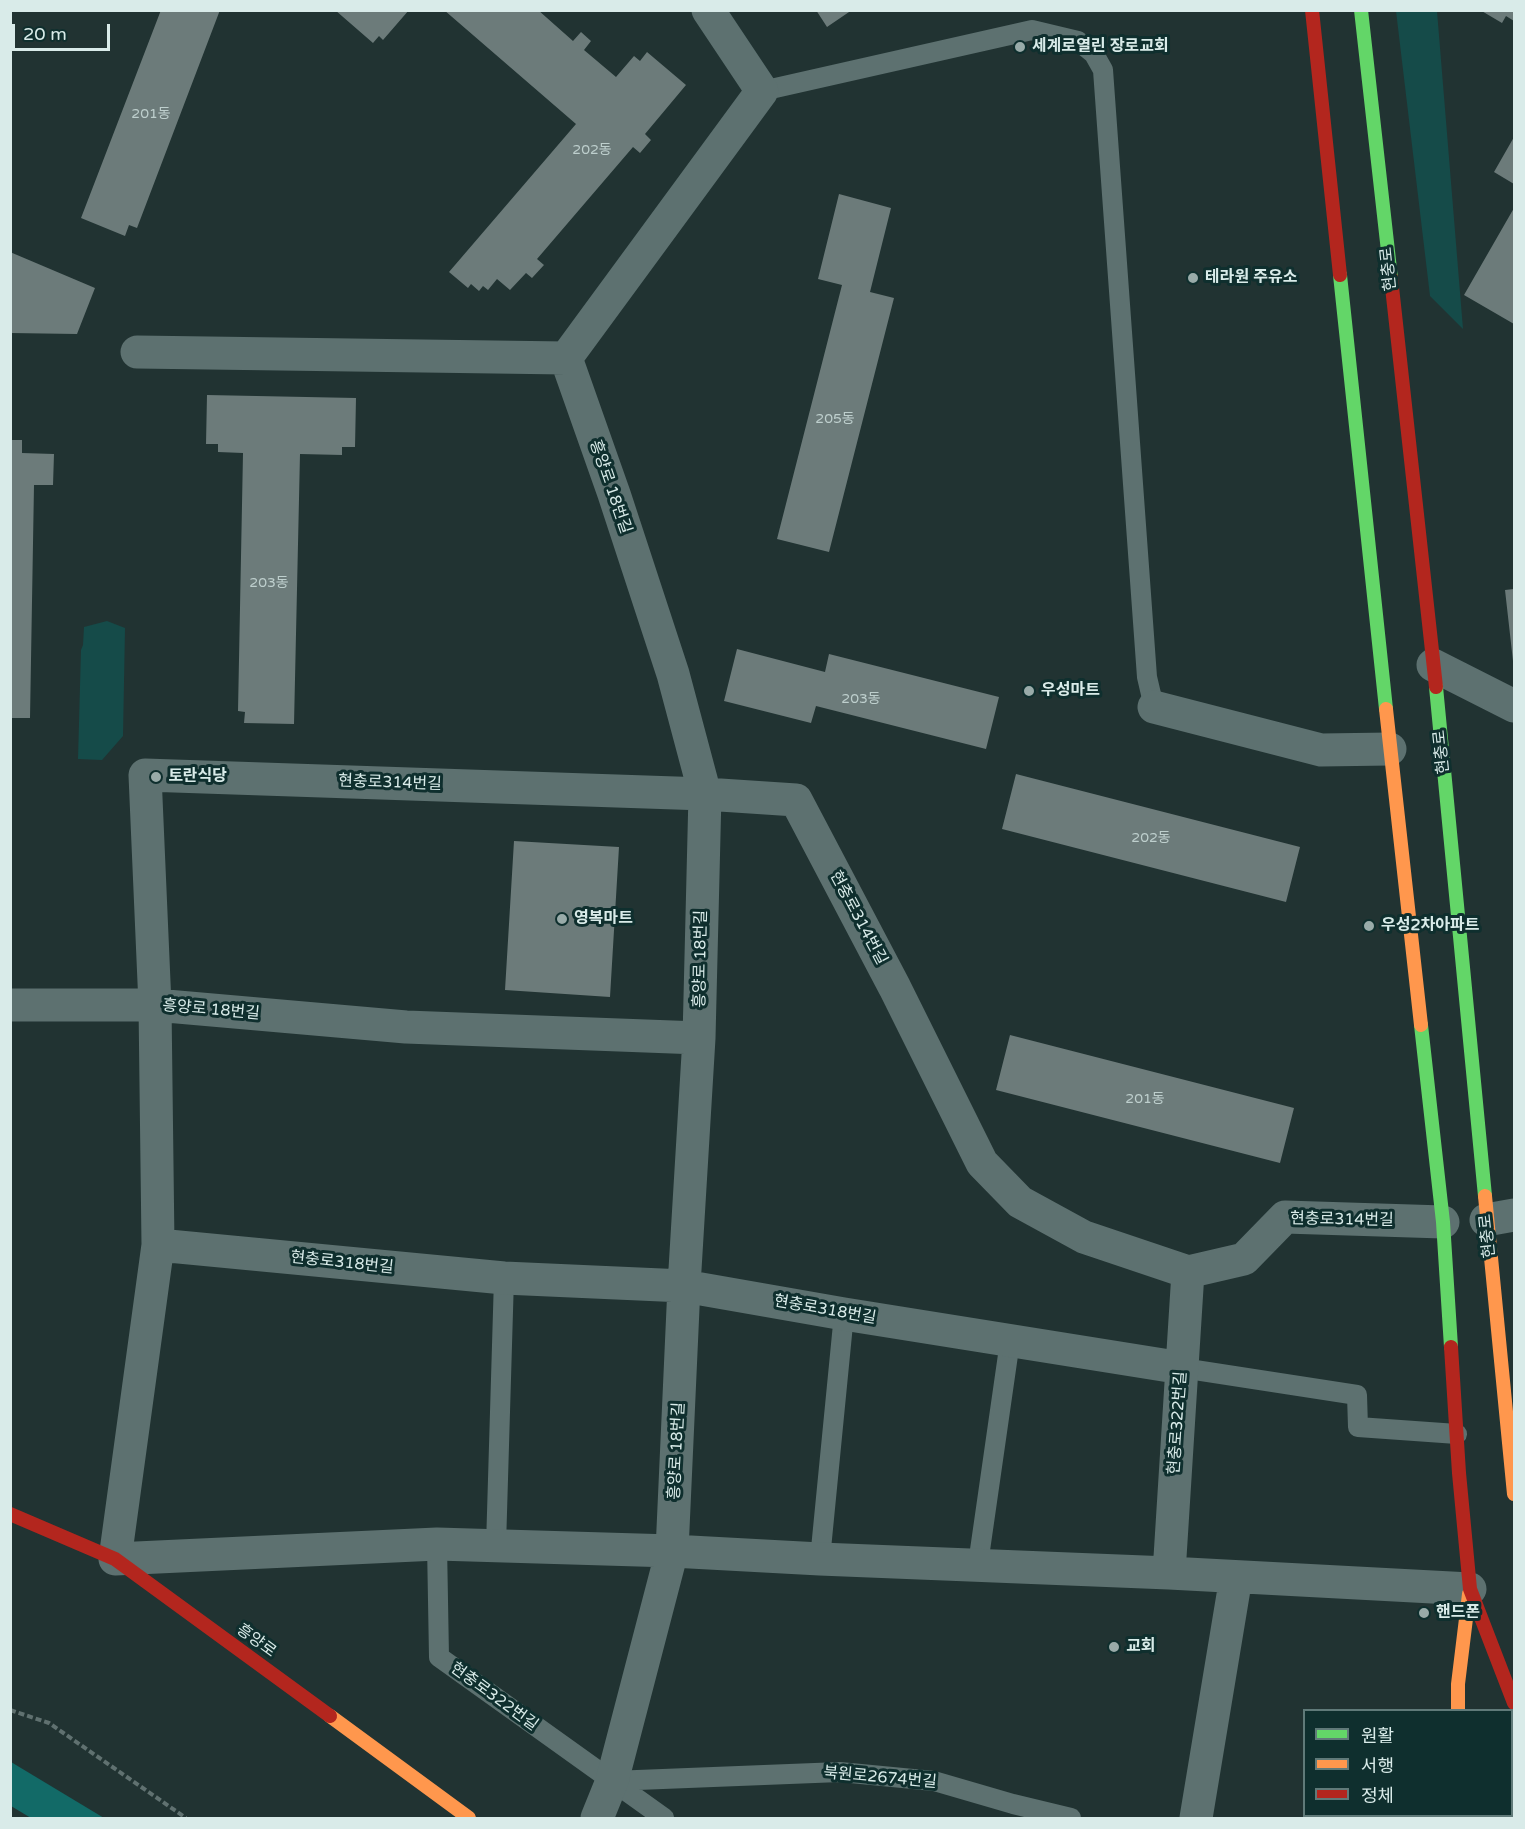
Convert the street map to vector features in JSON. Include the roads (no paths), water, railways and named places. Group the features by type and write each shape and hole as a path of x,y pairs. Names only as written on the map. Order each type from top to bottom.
{"street":[{"path":"137,352 566,358 762,91 708,10"},
{"path":"1312,10 1448,1222 1457,1434 1470,1589 1458,1684 1458,1709"},
{"name":"현충로","path":"1360,10 1433,665 1437,744 1492,1218 1515,1494"},
{"name":"흥양로 18번길","path":"566,358 614,494 673,674 705,794 699,1038 684,1286 672,1551 612,1781 597,1818"},
{"path":"1433,665 1515,706"},
{"path":"1154,708 1321,750 1395,749"},
{"name":"현충로314번길","path":"155,1005 145,775 705,794 796,800 895,988 981,1163 1020,1202 1084,1237 1188,1272 1244,1259 1285,1217 1448,1222"},
{"name":"흥양로 18번길","path":"10,1005 155,1005 406,1027 699,1038"},
{"path":"155,1005 158,1245 116,1558 437,1544 978,1564 1470,1589"},
{"name":"현충로318번길","path":"158,1245 504,1278 684,1286 1182,1368"},
{"name":"현충로322번길","path":"1169,1573 1188,1272"},
{"name":"흥양로","path":"10,1514 116,1558 469,1818"},
{"path":"1196,1818 1236,1577"},
{"path":"1470,1589 1515,1703"}],"lane":[{"path":"762,91 1032,30 1078,41 1094,54 1103,70 1147,677 1154,708"},
{"path":"496,1546 504,1278"},
{"path":"820,1559 844,1314"},
{"path":"978,1564 1010,1341"},
{"name":"현충로318번길","path":"1182,1368 1357,1395 1358,1427 1457,1434"},
{"name":"현충로322번길","path":"437,1544 439,1658 612,1781"},
{"name":"북원로2674번길","path":"612,1781 840,1772 934,1781 1071,1818"},
{"path":"612,1781 664,1818"}],"place":[{"name":"세계로열린 장로교회","path":"1020,47"},
{"name":"테라원 주유소","path":"1193,278"},
{"name":"우성마트","path":"1029,691"},
{"name":"토란식당","path":"156,777"},
{"name":"영복마트","path":"562,919"},
{"name":"우성2차아파트","path":"1369,926"},
{"name":"핸드폰","path":"1424,1613"},
{"name":"교회","path":"1114,1647"}]}
